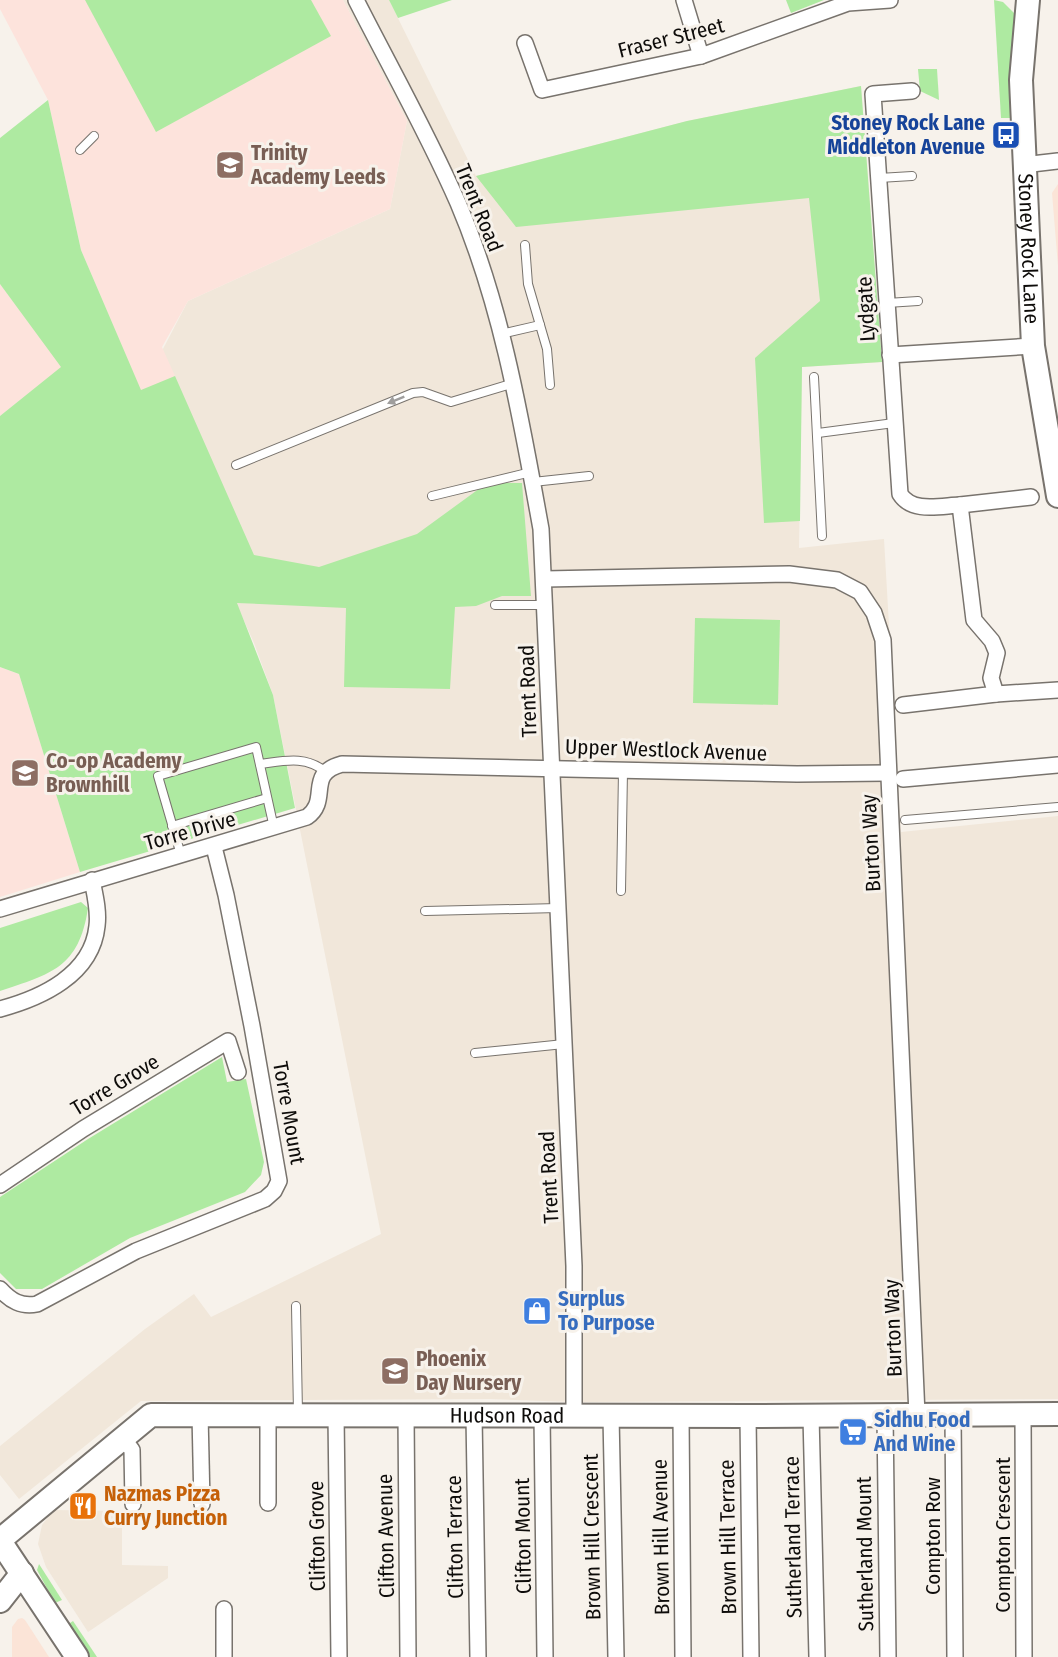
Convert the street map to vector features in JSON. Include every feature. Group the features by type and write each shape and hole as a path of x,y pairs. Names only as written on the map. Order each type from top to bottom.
{"street":[{"name":"Trent Road","path":"356,0 459,204 501,334 514,383 541,529 574,1266 574,1415"},
{"path":"684,0 701,56"},
{"name":"Fraser Street","path":"525,43 542,90 701,56 847,2 890,0"},
{"name":"Stoney Rock Lane","path":"1028,0 1021,80 1023,165 1033,346 1057,484"},
{"name":"Lydgate","path":"912,91 873,94 900,494 905,502 913,506 960,505 1031,497"},
{"path":"1023,165 1058,161"},
{"path":"890,354 1033,346"},
{"path":"960,505 974,620 992,641 997,653 991,678 996,694"},
{"name":"Burton Way","path":"544,579 789,573 826,578 850,586 868,603 881,627 887,773 893,837 917,1415"},
{"path":"903,705 996,694 1058,690"},
{"name":"Upper Westlock Avenue","path":"326,772 342,764 623,771 887,773"},
{"path":"903,779 1058,765"},
{"name":"Torre Drive","path":"0,909 298,820 313,812 318,805 319,783 326,772"},
{"name":"Torre Mount","path":"0,1289 15,1303 27,1306 37,1304 136,1251 265,1198 274,1191 279,1181 226,894 213,847"},
{"path":"0,1009 27,1001 52,988 80,966 91,948 97,928 97,907 92,880"},
{"name":"Torre Grove","path":"0,1185 83,1129 228,1041 238,1072"},
{"path":"200,1414 202,1504"},
{"name":"Compton Crescent","path":"1023,1414 1024,1657"},
{"name":"Hudson Road","path":"0,1540 151,1415 1058,1414"},
{"path":"267,1503 268,1415"},
{"name":"Clifton Grove","path":"336,1415 339,1657"},
{"name":"Clifton Avenue","path":"406,1415 408,1657"},
{"name":"Clifton Mount","path":"542,1415 545,1657"},
{"name":"Sutherland Mount","path":"885,1415 888,1657"},
{"name":"Compton Row","path":"953,1415 955,1657"},
{"name":"Clifton Terrace","path":"474,1416 478,1657"},
{"name":"Brown Hill Crescent","path":"611,1416 616,1657"},
{"name":"Brown Hill Avenue","path":"681,1416 683,1657"},
{"name":"Brown Hill Terrace","path":"748,1416 751,1657"},
{"name":"Sutherland Terrace","path":"811,1416 817,1657"},
{"path":"123,1438 132,1450 133,1504"},
{"path":"0,1540 77,1657"},
{"path":"0,1601 22,1573"},
{"path":"224,1609 224,1657"}],"lane":[{"path":"80,150 94,136"},
{"path":"879,178 912,176"},
{"path":"525,245 528,284 547,349 550,385"},
{"path":"887,303 918,301"},
{"path":"501,334 540,325"},
{"path":"814,377 822,536"},
{"path":"236,465 413,393 423,392 451,402 514,383"},
{"path":"818,433 894,423"},
{"path":"432,496 532,477 589,476"},
{"path":"495,605 545,605"},
{"path":"181,855 158,776 256,747 274,828"},
{"path":"260,764 299,759 316,764 326,772"},
{"path":"621,891 623,771"},
{"path":"172,825 267,798"},
{"path":"905,820 1058,807"},
{"path":"425,911 558,908"},
{"path":"475,1053 564,1044"},
{"path":"296,1306 298,1414"}],"shaded area":[{"name":"Trinity Academy Leeds","path":"0,0 343,0 407,121 390,209 188,301 162,347 175,376 141,391 81,250 48,100 0,9"},
{"path":"343,0 389,0 476,176 687,121 861,86 882,362 802,367 799,548 884,539 901,832 1058,816 1058,1399 574,1402 490,1399 141,1401 19,1499 0,1475 0,1446 145,1329 194,1294 211,1317 381,1234 273,695 254,643 141,391 188,301 390,209 407,121"},
{"path":"1058,184 1058,266 1052,193"},
{"path":"0,284 62,367 0,416"},
{"name":"Co-op Academy Brownhill","path":"0,667 19,674 80,872 0,897"},
{"path":"54,1510 122,1511 122,1565 168,1566 168,1578 88,1632 46,1567 38,1544 42,1525"},
{"path":"22,1618 49,1657 12,1657 12,1627 18,1619"}],"green space":[{"path":"85,0 311,0 331,36 156,132"},
{"path":"389,0 452,0 398,18"},
{"path":"786,0 824,0 791,13"},
{"path":"994,0 1003,2 1016,15 1011,118 1001,118"},
{"path":"918,69 937,69 939,100 920,91"},
{"path":"861,86 882,362 802,367 800,521 764,523 755,358 820,301 809,198 516,227 476,176 687,121"},
{"path":"48,100 81,250 141,390 175,376 254,555 319,567 417,534 487,483 522,483 531,596 502,596 476,606 455,607 450,689 344,687 346,608 237,603 273,695 295,808 80,872 19,674 0,667 0,416 61,367 0,284 0,138"},
{"path":"695,618 780,620 778,705 693,703"},
{"path":"81,902 88,908 84,928 70,956 48,973 0,991 0,928"},
{"path":"222,1057 227,1082 246,1079 264,1162 261,1175 245,1192 130,1238 42,1289 16,1289 0,1273 0,1197 88,1139"},
{"path":"39,1564 62,1600 55,1603 37,1570"},
{"path":"73,1621 97,1657 89,1657 67,1625"}],"place":[{"name":"Stoney Rock Lane Middleton Avenue","path":"1006,135"},
{"name":"Trinity Academy Leeds","path":"230,165"},
{"name":"Co-op Academy Brownhill","path":"25,773"},
{"name":"Surplus To Purpose","path":"537,1311"},
{"name":"Phoenix Day Nursery","path":"395,1371"},
{"name":"Sidhu Food And Wine","path":"853,1432"},
{"name":"Nazmas Pizza Curry Junction","path":"83,1506"}]}
